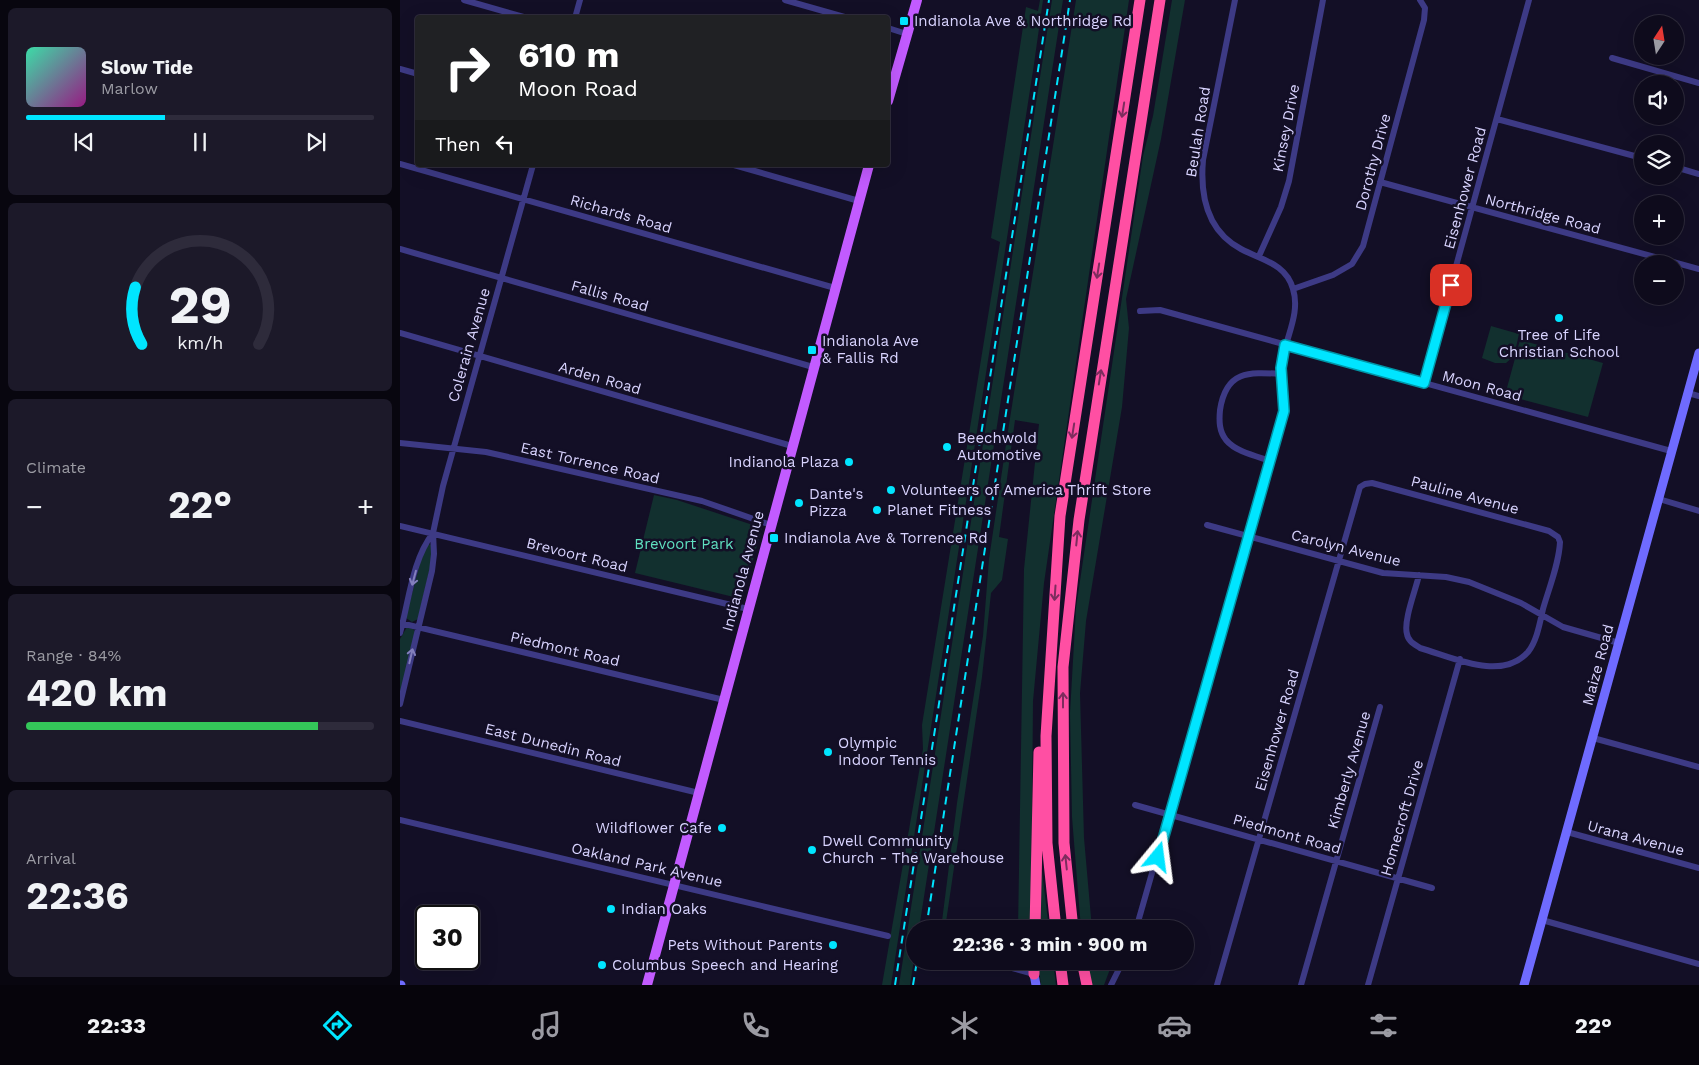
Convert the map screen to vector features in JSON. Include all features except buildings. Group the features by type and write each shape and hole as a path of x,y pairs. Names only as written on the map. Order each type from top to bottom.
{"highway":[{"path":"1131,62 1134,0"},
{"path":"1055,920 1047,843 1046,736 1060,516 1140,0"},
{"path":"1072,920 1064,844 1063,667 1079,520 1160,0"},
{"path":"1153,38 1164,0"},
{"path":"1035,920 1038,768 1042,701 1049,676"},
{"path":"1061,970 1063,985"},
{"path":"1077,970 1079,985"},
{"path":"1084,970 1087,985"}],"main road":[{"path":"890,94 917,0"},
{"name":"Indianola Avenue","path":"647,985 868,167"}],"street":[{"path":"464,0 516,15"},
{"path":"576,15 580,0"},
{"path":"785,0 838,15"},
{"name":"Beulah Road","path":"1235,0 1203,160 1202,184 1208,215 1215,226 1231,243 1260,256 1280,269 1293,289"},
{"name":"Kinsey Drive","path":"1260,256 1281,207 1289,181 1323,0"},
{"name":"Eisenhower Road","path":"1424,383 1529,0"},
{"name":"Dorothy Drive","path":"1293,289 1333,275 1352,264 1363,246 1424,20 1425,8 1421,1"},
{"path":"890,29 907,34"},
{"path":"1612,58 1699,83"},
{"path":"400,69 415,73"},
{"path":"1497,118 1634,156"},
{"name":"Richards Road","path":"400,164 835,288"},
{"name":"Colerain Avenue","path":"400,704 432,571 434,554 433,533 453,447 532,167"},
{"path":"741,167 859,201"},
{"path":"1684,170 1699,174"},
{"name":"Northridge Road","path":"1380,182 1699,269"},
{"name":"Fallis Road","path":"400,249 813,368"},
{"path":"1139,920 1284,411 1282,374 1286,345 1294,315 1293,289"},
{"name":"Moon Road","path":"1140,311 1160,310 1672,451"},
{"name":"Arden Road","path":"400,333 792,446"},
{"name":"Maize Road","path":"1524,985 1699,353"},
{"path":"1271,461 1235,447 1226,440 1220,430 1219,418 1222,399 1230,382 1242,375 1282,374"},
{"path":"1688,393 1699,396"},
{"name":"East Torrence Road","path":"400,443 453,447 486,452 601,480 650,488 702,501 771,525"},
{"name":"Eisenhower Road","path":"1217,985 1358,492 1365,484"},
{"name":"Pauline Avenue","path":"1365,484 1381,485 1549,531 1558,537 1560,549 1542,615"},
{"path":"1659,499 1699,511"},
{"name":"Carolyn Avenue","path":"1207,524 1383,573 1446,577 1490,589 1521,603 1563,627 1619,643"},
{"name":"Brevoort Road","path":"400,526 748,609"},
{"name":"Colerain Avenue","path":"400,633 401,623 420,556 425,543 433,533"},
{"path":"1419,575 1406,624 1406,634 1412,643 1420,648 1487,666 1515,663 1529,651 1542,615"},
{"name":"Piedmont Road","path":"401,623 724,700"},
{"name":"Homecroft Drive","path":"1368,985 1460,659"},
{"name":"Kimberly Avenue","path":"1301,985 1380,706"},
{"name":"East Dunedin Road","path":"400,721 699,793"},
{"path":"1593,738 1699,767"},
{"name":"Piedmont Road","path":"1135,805 1259,838 1432,888"},
{"name":"Oakland Park Avenue","path":"400,820 888,936"},
{"name":"Urana Avenue","path":"1567,832 1699,868"},
{"path":"1542,920 1699,964"},
{"path":"1010,970 1035,980"},
{"path":"1111,985 1118,970"}],"green space":[{"path":"1040,0 1043,0 1034,64 891,985 882,985 923,749 922,725 1000,242 991,238 1026,7 1038,11"},
{"path":"1052,0 1063,0 920,920 909,920"},
{"path":"1076,0 1129,0 1044,583 1033,701 1031,920 1018,920 1024,569 1039,424 1015,420 999,537 1008,539 1002,580 991,593 982,677 946,920 942,920 957,803 983,636 989,559"},
{"path":"1172,0 1185,0 1161,139 1126,299 1129,328 1122,407 1086,621 1080,693 1084,838 1091,920 1080,920 1072,817 1070,713 1076,608 1143,156 1153,116"},
{"path":"1491,326 1519,334 1514,356 1506,363 1495,363 1482,358"},
{"path":"1520,340 1603,363 1588,417 1505,395"},
{"name":"Brevoort Park","path":"654,495 677,500 762,528 742,599 635,573"},
{"path":"428,544 432,545 432,559 418,619 412,622 406,616 422,556"},
{"path":"407,627 415,632 400,696 400,639"},
{"path":"1041,871 1042,871 1048,920 1038,920"},
{"path":"906,940 906,970 912,970 910,985 899,985"},
{"path":"1039,970 1054,970 1056,985 1041,985"},
{"path":"1088,970 1110,970 1104,985 1091,985"}],"railway":[{"path":"895,985 1049,0"},
{"path":"927,920 1070,0"},
{"path":"913,985 916,970"}],"place":[{"name":"Indianola Ave & Northridge Rd","path":"904,21"},
{"name":"Tree of Life Christian School","path":"1559,318"},
{"name":"Indianola Ave & Fallis Rd","path":"812,350"},
{"name":"Beechwold Automotive","path":"947,447"},
{"name":"Indianola Plaza","path":"849,462"},
{"name":"Volunteers of America Thrift Store","path":"891,490"},
{"name":"Dante's Pizza","path":"799,503"},
{"name":"Planet Fitness","path":"877,510"},
{"name":"Indianola Ave & Torrence Rd","path":"774,538"},
{"name":"Olympic Indoor Tennis","path":"828,752"},
{"name":"Wildflower Cafe","path":"722,828"},
{"name":"Dwell Community Church - The Warehouse","path":"812,850"},
{"name":"Indian Oaks","path":"611,909"},
{"name":"Pets Without Parents","path":"833,945"},
{"name":"Columbus Speech and Hearing","path":"602,965"}],"route":[{"path":"1158,857 1284,411 1284,382 1281,368 1285,345 1424,383 1451,285"}]}
